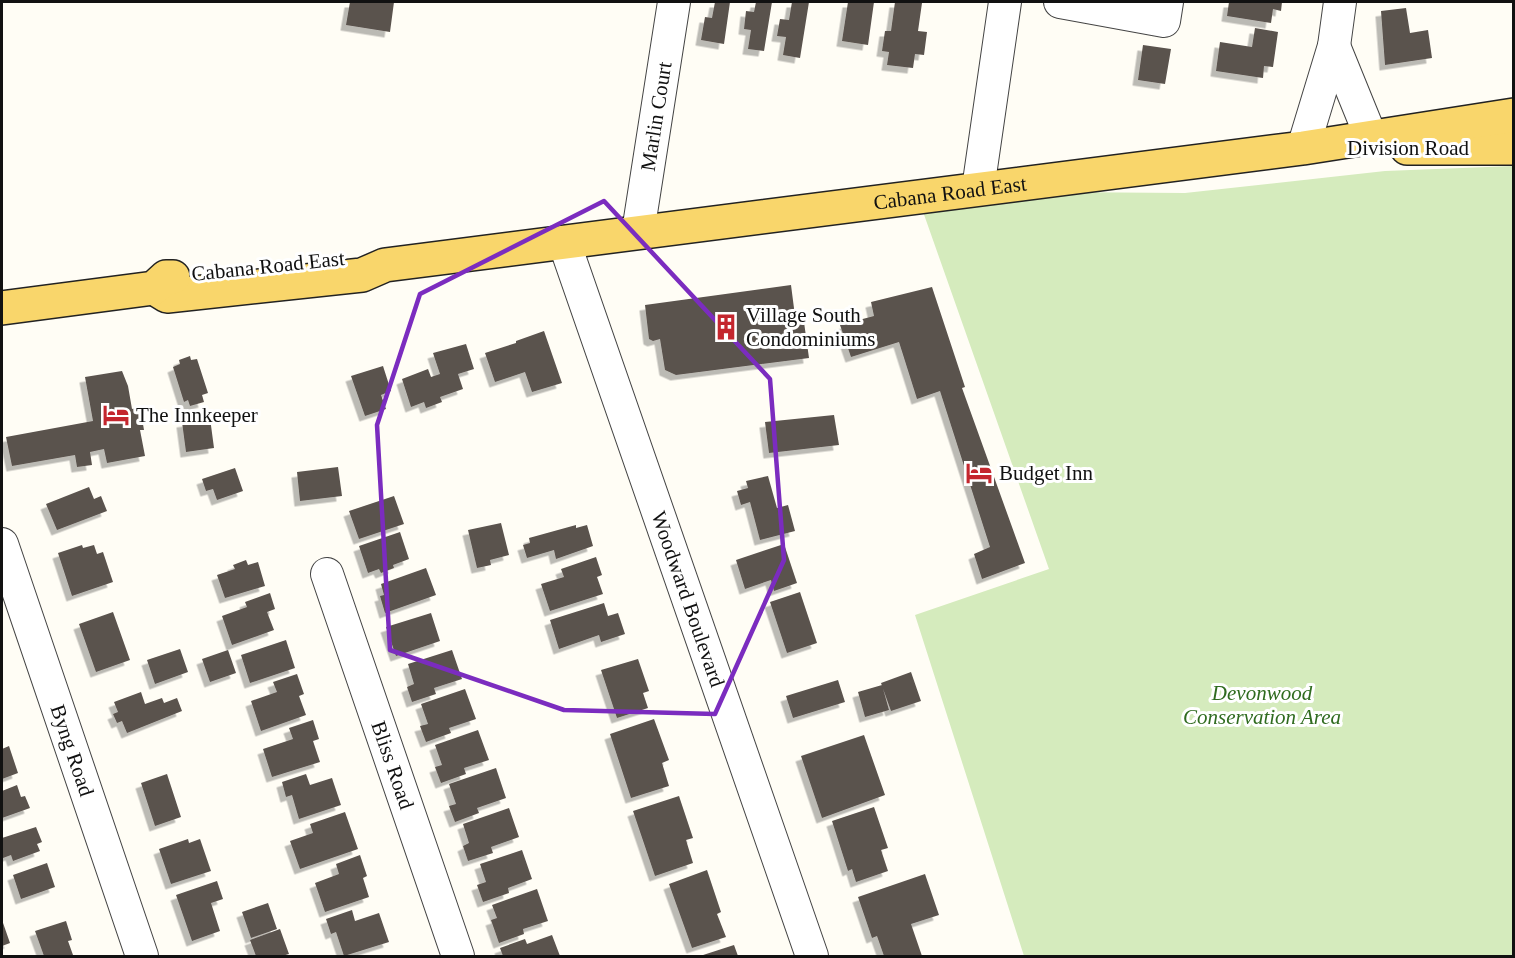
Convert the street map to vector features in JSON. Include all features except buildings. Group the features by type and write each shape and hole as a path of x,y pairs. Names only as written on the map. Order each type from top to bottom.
{"main road":[{"name":"Cabana Road East","path":"2,308 154,288 166,277 358,256 385,265 1303,147 1514,115"},
{"name":"Division Road","path":"1303,147 1514,148"}],"street":[{"name":"Marlin Court","path":"638,232 674,2"},
{"path":"978,189 1005,2"},
{"path":"1059,2 1165,11"},
{"path":"1303,147 1334,46 1340,2"},
{"path":"1334,46 1371,137"},
{"name":"Woodward Boulevard","path":"564,242 812,957"},
{"name":"Byng Road","path":"2,544 142,957"},
{"name":"Bliss Road","path":"327,574 459,957"}],"highlighted area":[{"path":"604,201 770,379 784,560 715,714 564,710 390,650 377,425 420,294"}],"green space":[{"name":"Devonwood Conservation Area","path":"1513,166 1513,956 1024,956 915,615 1049,569 921,206 1053,192 1185,193 1385,171"}],"place":[{"name":"Village South Condominiums","path":"726,327"},
{"name":"The Innkeeper","path":"116,415"},
{"name":"Budget Inn","path":"979,473"}]}
